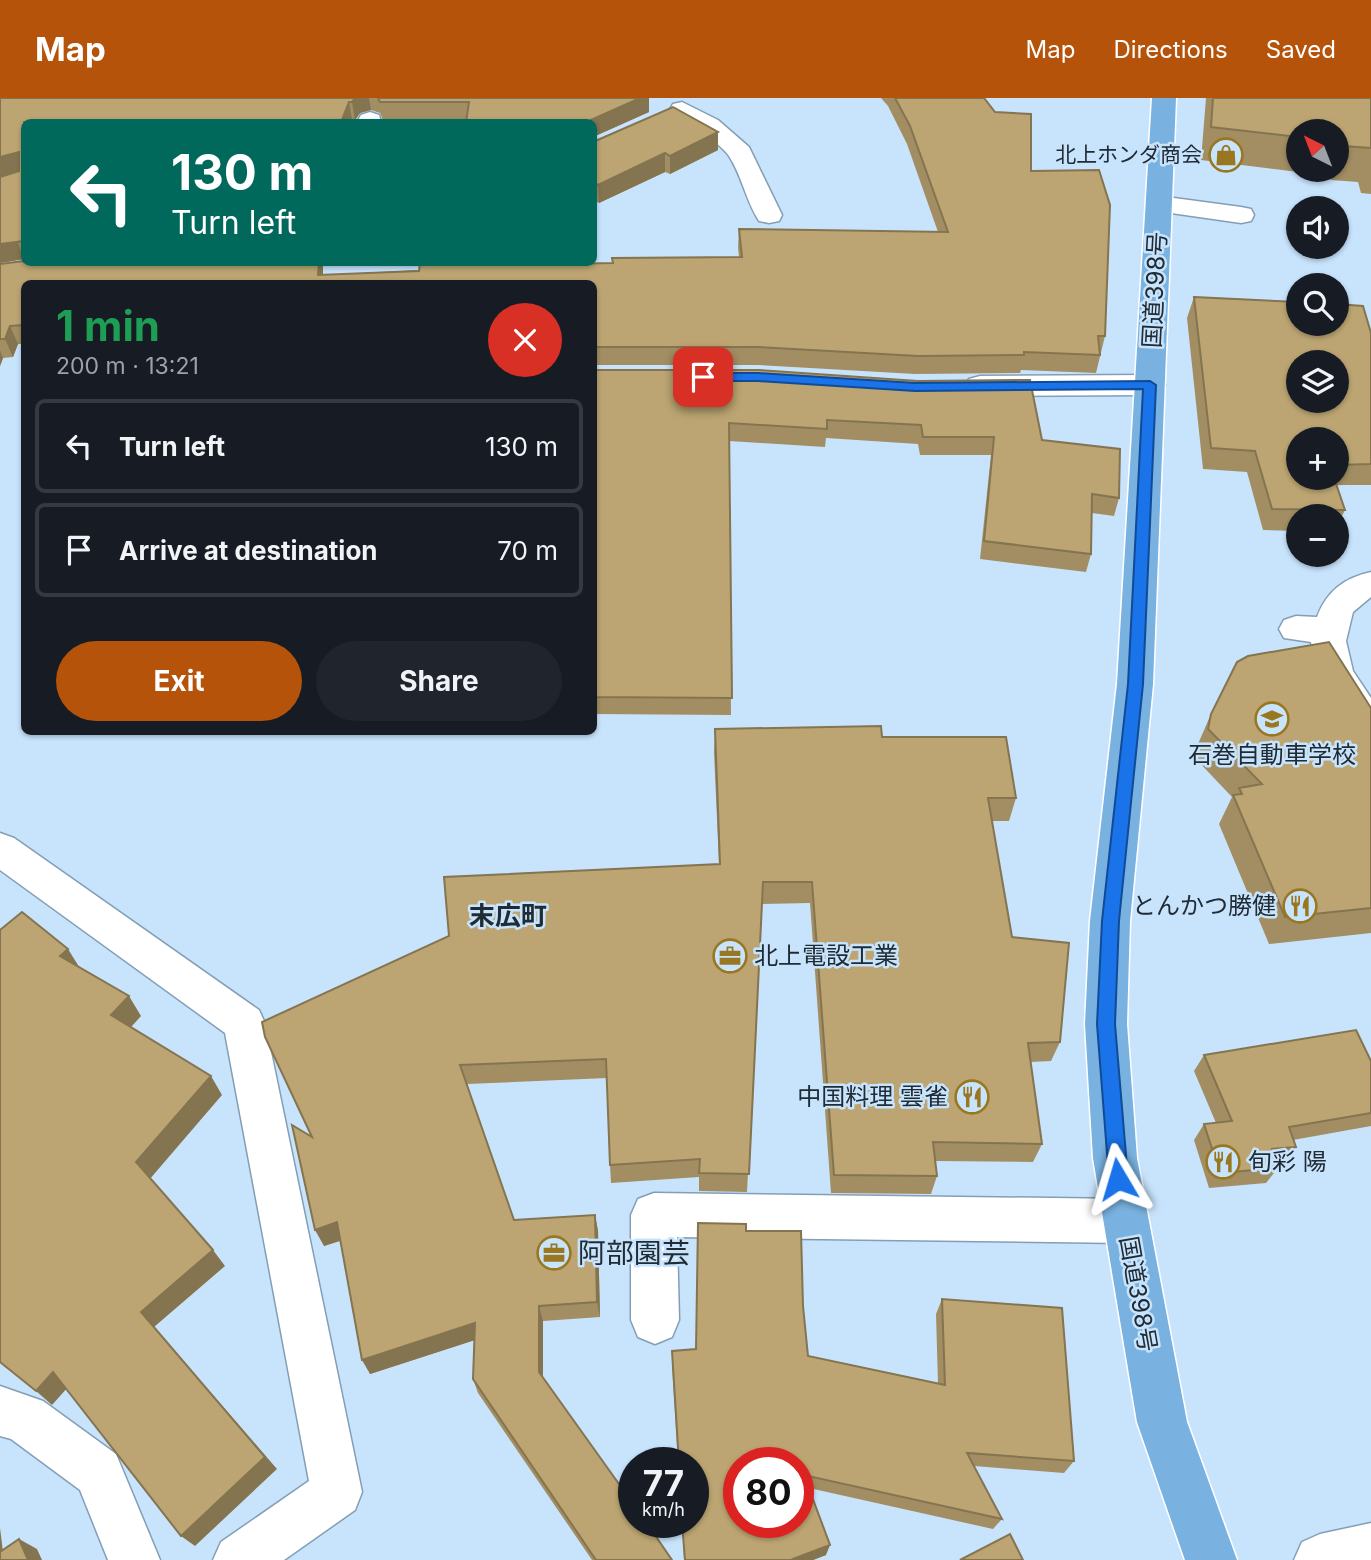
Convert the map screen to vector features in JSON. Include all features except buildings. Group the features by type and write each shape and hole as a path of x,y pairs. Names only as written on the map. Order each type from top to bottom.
{"highway":[{"name":"国道398号","path":"1164,98 1135,684 1110,921 1106,1024 1115,1158 1162,1422 1211,1560"}],"street":[{"path":"656,121 706,98"},
{"path":"682,109 709,125 740,152 769,215"},
{"path":"1159,204 1241,215"},
{"path":"955,386 1150,385"},
{"path":"1371,584 1364,585 1342,600 1332,619 1312,629 1326,640 1333,667 1371,726"},
{"path":"0,849 244,1023 337,1492 239,1560"},
{"path":"655,1320 654,1215 1125,1221"},
{"path":"0,1411 25,1419 98,1472 134,1560"},
{"path":"1320,1560 1371,1549"}],"place":[{"name":"北上ホンダ商会","path":"1226,155"},
{"name":"石巻自動車学校","path":"1272,719"},
{"name":"とんかつ勝健","path":"1300,906"},
{"name":"北上電設工業","path":"730,956"},
{"name":"中国料理 雲雀","path":"972,1097"},
{"name":"旬彩 陽","path":"1223,1162"},
{"name":"阿部園芸","path":"554,1253"}],"district":[{"name":"末広町","path":"508,916"}],"route":[{"path":"703,377 758,377 915,387 1150,385 1135,684 1110,921 1106,1024 1118,1179"}]}
